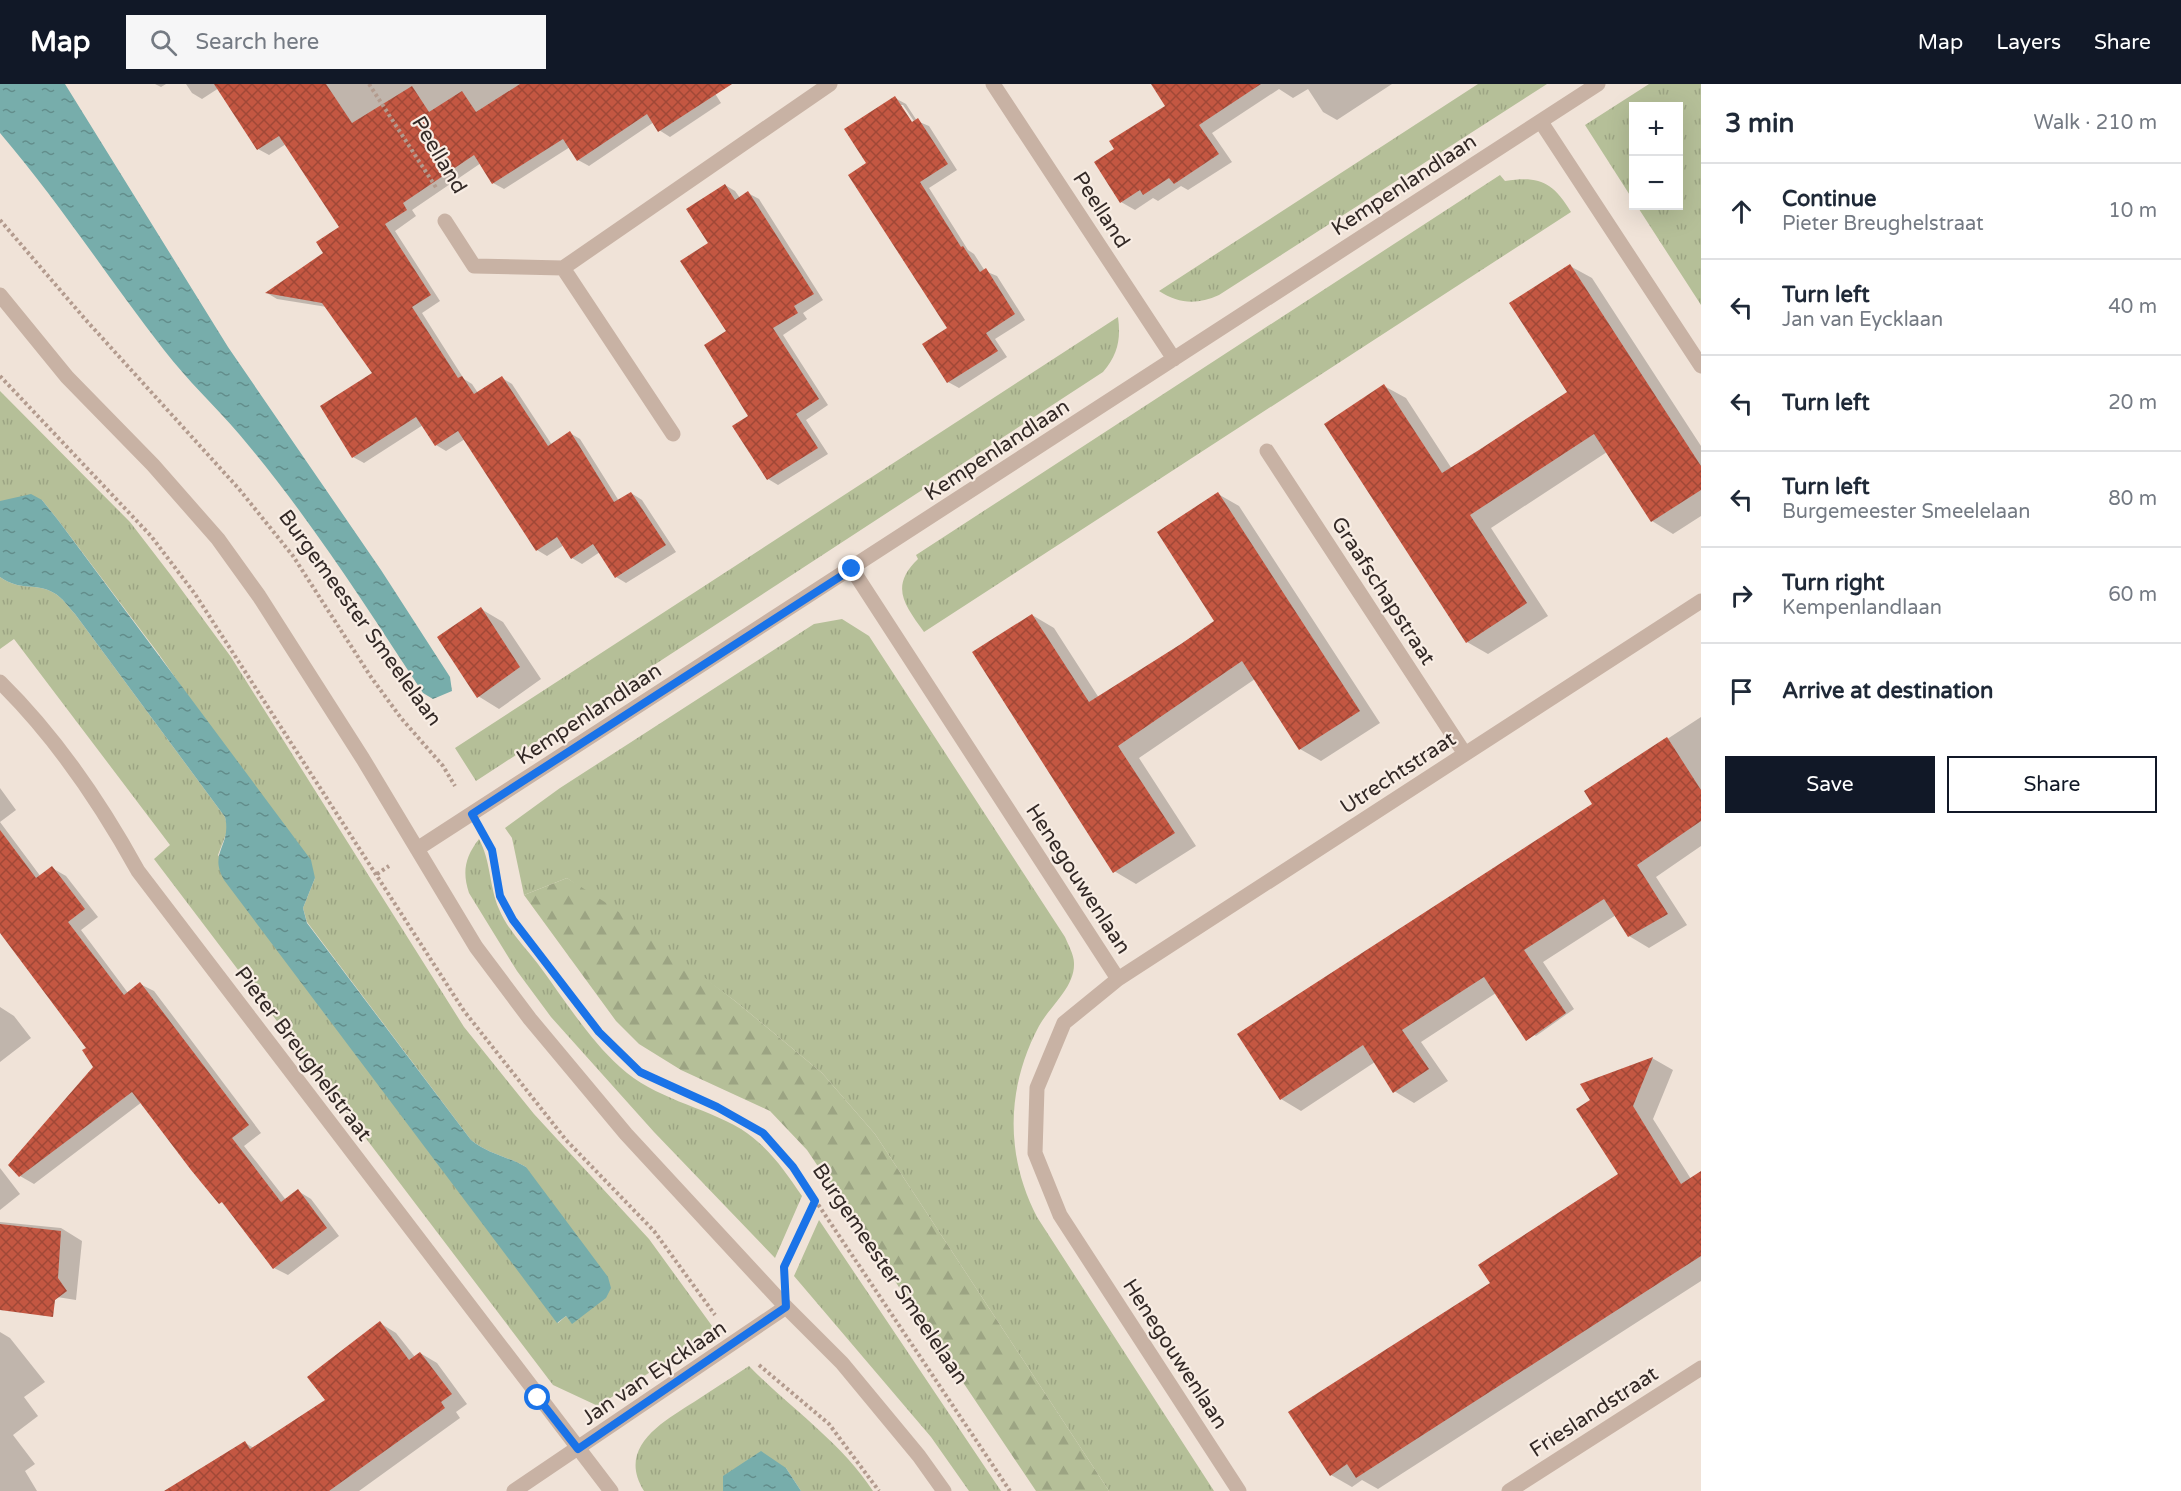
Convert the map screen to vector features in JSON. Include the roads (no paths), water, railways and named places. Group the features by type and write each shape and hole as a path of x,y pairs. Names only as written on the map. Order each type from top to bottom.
{"street":[{"path":"673,434 563,268 830,84"},
{"name":"Peelland","path":"993,84 1174,359"},
{"name":"Kempenlandlaan","path":"417,849 1598,84"},
{"path":"1541,122 1701,366"},
{"name":"Peelland","path":"445,221 474,266 563,268"},
{"path":"0,294 67,377 153,465 218,539 259,596 476,946 566,1064 626,1134 786,1307 842,1363 919,1456 944,1491"},
{"name":"Graafschapstraat","path":"1267,451 1465,754"},
{"name":"Henegouwenlaan","path":"852,569 1118,979 1064,1023 1037,1088 1035,1153 1060,1215 1239,1491"},
{"name":"Utrechtstraat","path":"1118,979 1701,601"},
{"name":"Pieter Breughelstraat","path":"0,682 32,713 103,808 138,871 611,1491"},
{"name":"Jan van Eycklaan","path":"514,1491 786,1307"},
{"name":"Frieslandstraat","path":"1509,1491 1701,1368"}],"water":[{"path":"0,84 65,84 228,347 381,570 450,677 452,691 433,699 423,693 289,496 239,434 164,350 43,186 0,133"},
{"path":"31,494 42,500 58,520 311,860 315,878 303,908 307,923 471,1140 484,1149 526,1167 608,1277 611,1288 606,1298 572,1324 566,1316 557,1323 224,880 218,862 226,835 225,817 75,614 54,593 41,588 8,582 0,577 0,501"},
{"path":"761,1451 786,1468 801,1491 723,1491 723,1476"}]}
